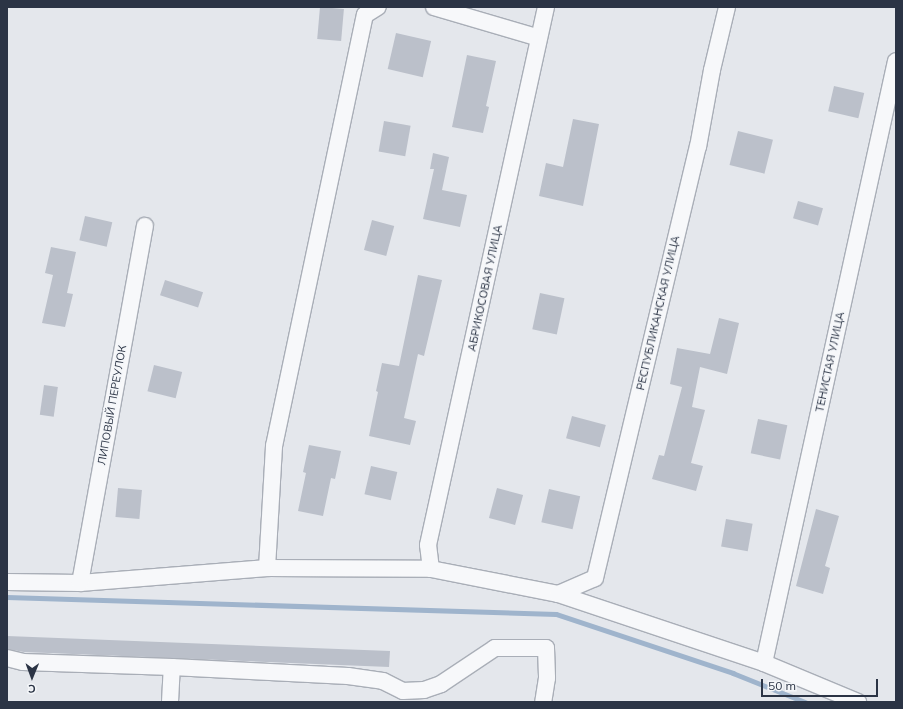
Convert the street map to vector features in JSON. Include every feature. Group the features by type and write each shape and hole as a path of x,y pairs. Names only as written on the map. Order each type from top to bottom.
{"street":[{"path":"267,568 274,446 365,15 378,7"},
{"path":"434,7 540,38"},
{"name":"АБРИКОСОВАЯ УЛИЦА","path":"431,569 428,545 546,7"},
{"name":"РЕСПУБЛИКАНСКАЯ УЛИЦА","path":"558,594 595,578 698,147 712,70 727,7"},
{"name":"ТЕНИСТАЯ УЛИЦА","path":"764,663 896,61"},
{"name":"ЛИПОВЫЙ ПЕРЕУЛОК","path":"80,583 145,226"},
{"path":"7,582 80,583 267,568 431,569 558,594 764,663 858,702"},
{"path":"7,658 23,662 172,667 348,676 383,681 401,696 441,684 495,648 546,648 547,678 543,702"},
{"path":"170,702 172,667"}],"building":[{"path":"320,7 344,9 341,41 317,39"},
{"path":"396,33 431,41 423,77 388,69"},
{"path":"467,55 496,61 486,106 489,107 483,133 452,127"},
{"path":"834,86 864,93 858,118 828,111"},
{"path":"573,119 599,124 583,206 539,196 546,163 563,167"},
{"path":"384,121 411,126 405,156 379,152"},
{"path":"738,131 773,140 764,174 730,165"},
{"path":"433,153 449,157 442,190 467,195 460,227 423,219 434,169 430,169"},
{"path":"798,201 823,208 818,225 793,218"},
{"path":"85,216 112,222 107,247 79,240"},
{"path":"372,220 394,226 386,256 364,250"},
{"path":"51,247 76,252 67,293 73,294 65,327 42,323 53,275 45,273"},
{"path":"418,275 442,280 424,356 418,354 404,418 416,421 410,445 369,436 382,363 399,366"},
{"path":"165,280 203,292 198,308 160,295"},
{"path":"540,293 564,298 557,334 532,329"},
{"path":"719,318 739,323 727,374 700,367 692,407 705,410 691,463 703,466 696,491 652,479 659,455 664,456 682,387 670,384 677,348 710,354"},
{"path":"154,365 182,372 176,398 147,391"},
{"path":"44,385 58,387 54,417 40,415"},
{"path":"572,416 606,425 600,447 566,438"},
{"path":"758,419 787,425 780,459 751,453"},
{"path":"309,445 341,451 335,479 331,478 323,516 298,511 306,473 303,472"},
{"path":"371,466 397,472 391,500 364,494"},
{"path":"118,488 142,490 139,519 115,517"},
{"path":"497,488 523,495 515,525 489,518"},
{"path":"549,489 580,496 573,529 541,522"},
{"path":"816,509 839,516 825,566 830,568 823,594 796,586"},
{"path":"726,519 753,524 748,551 721,547"},
{"path":"7,636 390,651 389,667 24,652 7,649"}],"waterway":[{"path":"7,597 556,614 733,673 805,702"}]}
